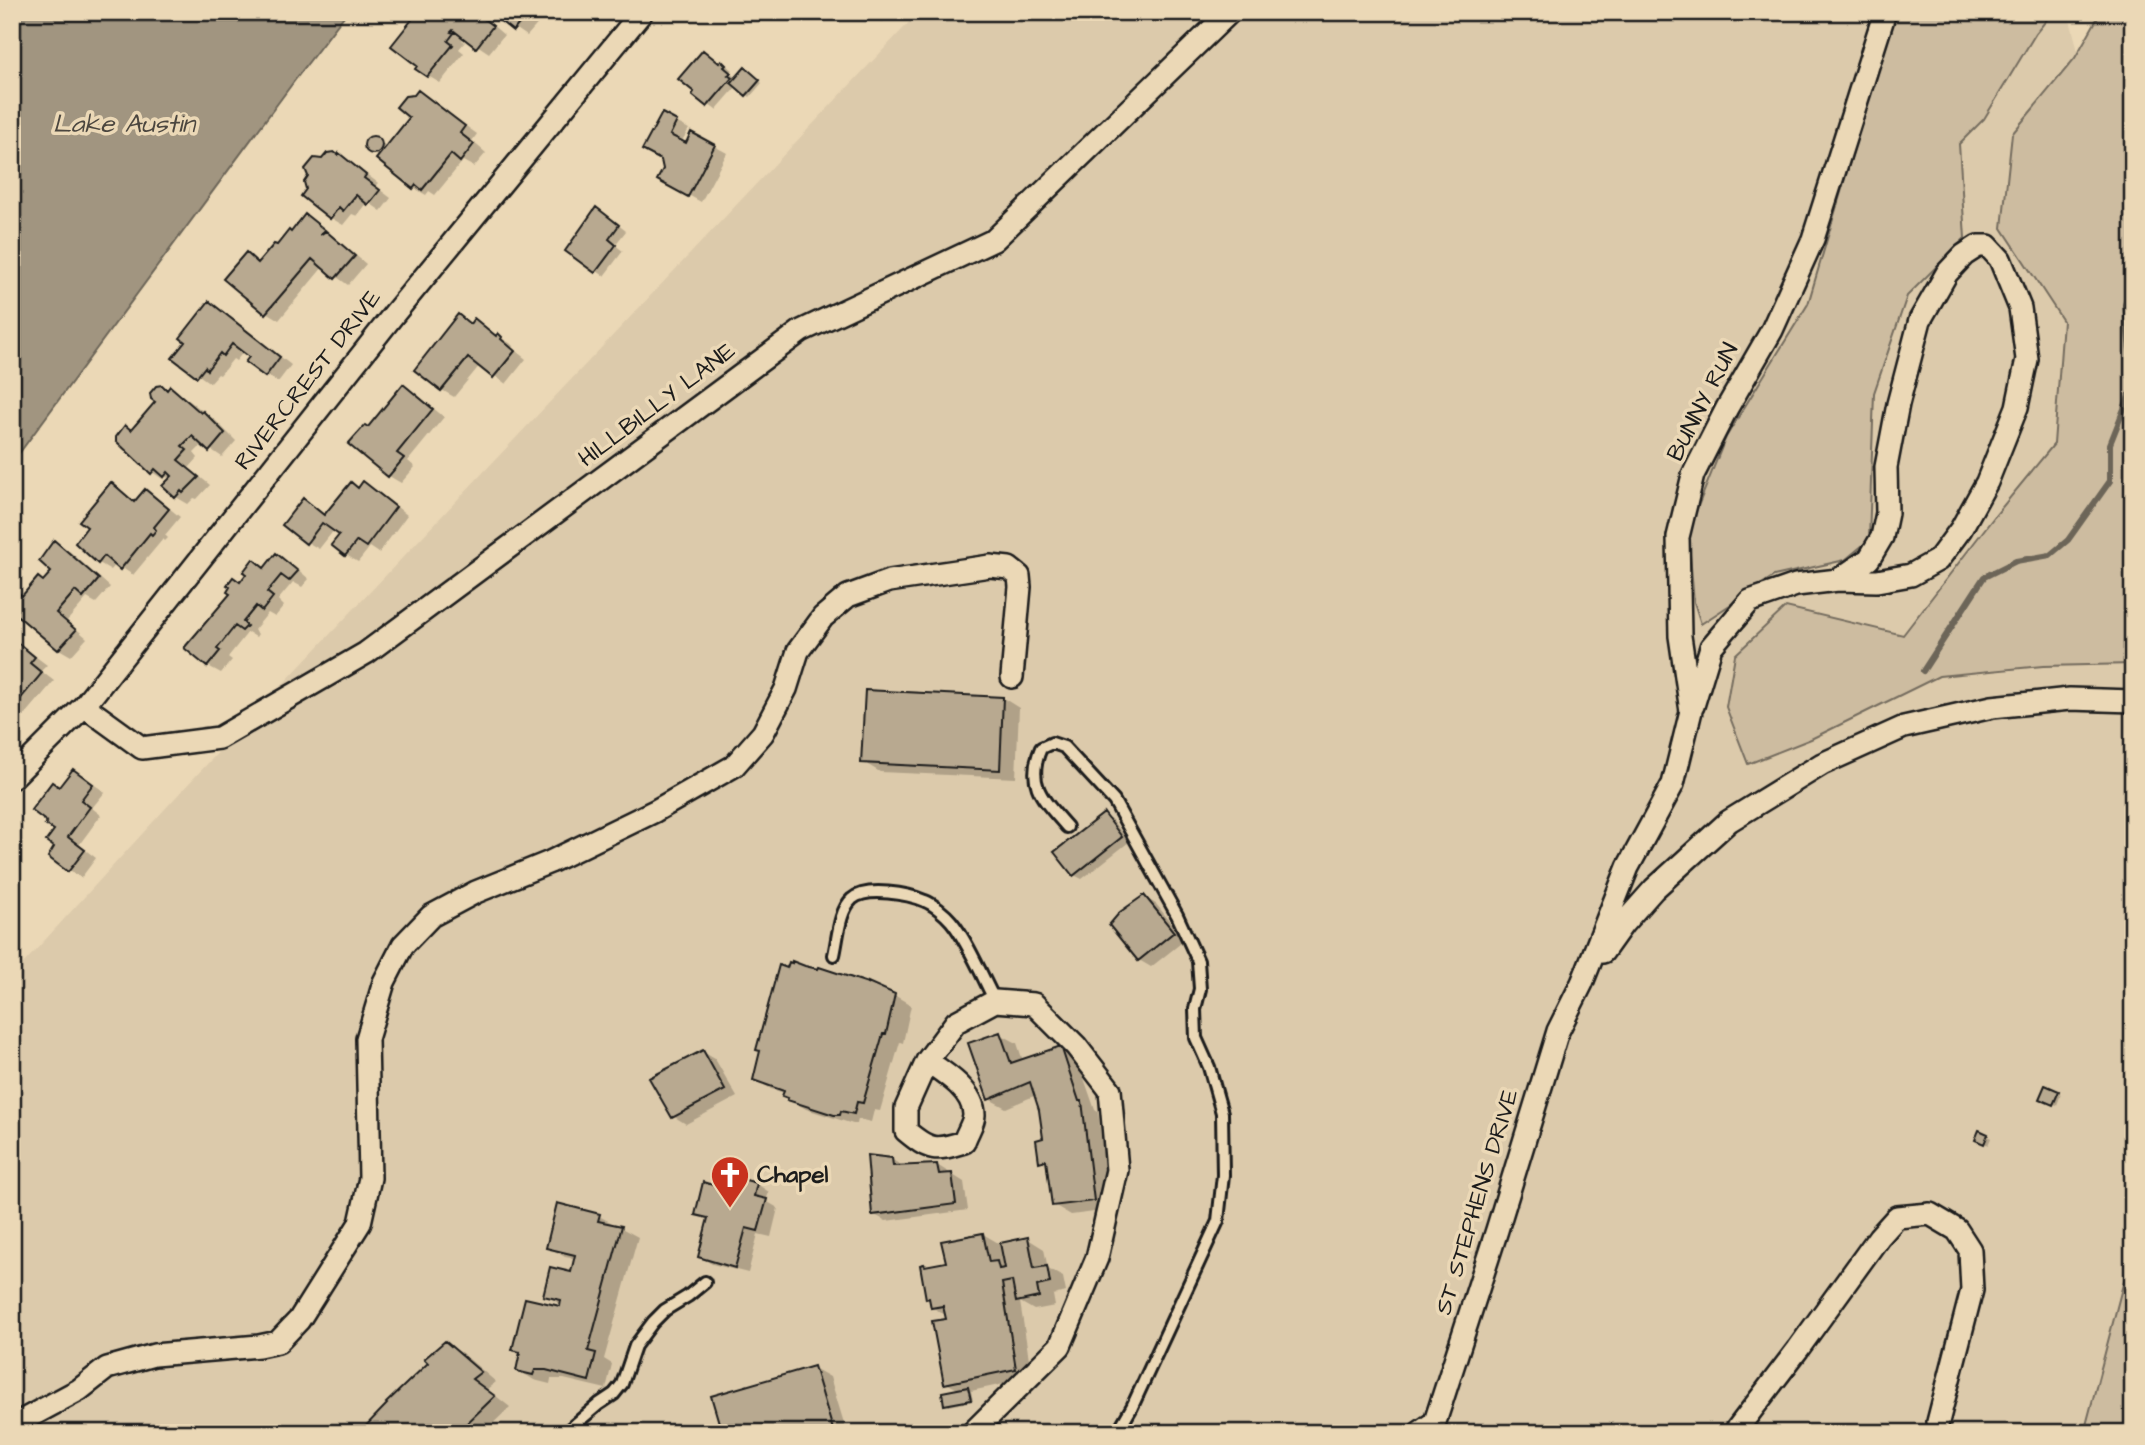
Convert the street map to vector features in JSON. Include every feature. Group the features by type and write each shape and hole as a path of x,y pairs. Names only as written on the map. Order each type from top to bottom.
{"street":[{"name":"RIVERCREST DRIVE","path":"12,778 84,706 394,314 642,12"},
{"name":"HILLBILLY LANE","path":"84,706 142,748 219,738 366,653 801,331 994,240 1230,12"},
{"name":"BUNNY RUN","path":"1582,983 1628,867 1673,784 1691,711 1680,636 1678,537 1693,475 1727,408 1772,330 1813,239 1885,12"},
{"path":"1691,711 1711,647 1750,601 1796,584 1838,580 1877,581 1911,575 1938,560 1961,529 1987,482 2017,407 2027,359 2020,308 2000,259 1989,246 1978,246 1947,273 1920,320 1885,467 1887,513 1882,537 1869,559 1838,580"},
{"path":"12,1426 79,1390 107,1368 154,1355 278,1342 299,1320 360,1223 370,1178 367,1039 384,982 403,946 432,916 475,891 562,857 655,811 734,766 763,733 786,689 798,651 823,617 848,596 888,581 990,566 1009,568 1019,576 1020,587 1012,677"},
{"path":"1582,983 1623,924 1654,889 1729,821 1822,764 1904,727 1992,707 2070,699 2133,701"},
{"name":"ST STEPHENS DRIVE","path":"1429,1429 1497,1230 1558,1031 1582,983"},
{"path":"927,1061 956,1022 995,1002 1034,1004 1076,1046 1110,1090 1117,1170 1097,1258 1060,1346 972,1433"},
{"path":"1734,1433 1879,1237 1897,1217 1930,1214 1956,1230 1970,1250 1972,1290 1938,1422"}],"lane":[{"path":"1067,827 1038,793 1035,783 1035,760 1041,748 1052,743 1064,747 1114,801 1177,915 1198,961 1200,989 1195,1009 1196,1038 1209,1067 1222,1113 1223,1175 1218,1221 1117,1433"},
{"path":"834,955 844,913 850,900 871,892 905,894 928,902 950,920 995,1002"},
{"path":"565,1433 614,1394 622,1384 635,1346 653,1322 665,1310 705,1282"}],"shaded area":[{"path":"919,12 2068,12 2133,266 2133,1246 2084,1433 12,1433 12,976 175,798"},
{"path":"1894,12 2053,12 2036,33 1984,119 1959,144 1965,238 1907,296 1874,393 1869,540 1845,560 1774,576 1701,624 1694,602 1688,531 1726,437 1808,304"},
{"path":"2101,12 2133,12 2133,664 2043,666 1939,676 1811,739 1748,764 1726,707 1735,655 1786,607 1903,635 2054,444 2063,321 2002,228 2012,134 2075,58"},
{"path":"2133,1246 2133,1433 2084,1433"}],"water":[{"name":"Lake Austin","path":"12,12 347,12 12,463"}],"building":[{"path":"418,12 475,12 493,26 476,48 453,30 451,32 454,33 448,41 453,45 427,77 391,46"},
{"path":"489,12 529,12 513,31"},
{"path":"703,50 719,63 721,60 732,78 707,107 678,79"},
{"path":"745,67 760,80 746,96 731,83"},
{"path":"418,90 465,126 460,133 474,144 460,162 451,154 422,190 416,185 413,189 376,159 409,118 396,107 405,96 414,95"},
{"path":"662,113 677,121 670,135 686,143 691,132 715,145 688,197 657,180 663,169 661,160 642,150"},
{"path":"373,136 379,139 382,145 379,151 373,154 367,151 364,145 367,139"},
{"path":"334,152 338,155 339,153 366,175 364,178 380,190 368,205 356,195 343,211 339,207 330,219 301,196 306,189 304,182 308,176 305,169 314,158 322,159 327,153"},
{"path":"596,207 619,225 609,239 616,245 595,273 565,251"},
{"path":"305,214 325,230 320,235 326,231 355,256 335,279 312,259 265,314 223,279 246,252 258,263 274,244 277,245 289,230 291,232"},
{"path":"209,301 280,357 265,377 245,362 249,357 232,344 223,356 220,353 207,370 205,367 197,377 172,358 185,342 180,338"},
{"path":"458,314 470,324 474,318 496,336 498,333 515,351 493,378 468,358 441,391 414,370"},
{"path":"403,384 433,409 397,453 404,458 388,477 348,444 365,425 368,427"},
{"path":"162,385 167,390 170,386 201,413 203,411 225,433 209,452 192,436 182,446 187,450 178,460 199,477 175,498 162,486 172,476 168,472 164,477 155,469 151,474 116,441 125,425 131,430 155,402 150,393 156,386"},
{"path":"363,481 396,507 366,547 357,541 345,556 331,545 339,535 322,523 306,544 282,525 303,498 324,515 351,482 358,488"},
{"path":"111,482 134,502 145,489 169,509 154,527 156,530 152,535 150,533 120,570 104,556 98,564 75,543 87,527 79,521"},
{"path":"54,540 99,579 83,598 75,591 56,613 76,630 58,650 12,611 12,598 18,592 22,596 38,577 43,581 51,572 39,561"},
{"path":"276,553 298,571 289,581 281,575 267,592 273,597 262,611 256,606 243,622 247,626 242,631 235,626 207,667 184,648 230,594 227,592 230,587 227,585 233,577 240,582 246,574 243,572 253,559 264,568"},
{"path":"12,638 35,657 30,663 42,673 12,709"},
{"path":"865,690 1003,697 1000,770 861,763"},
{"path":"73,769 93,784 81,800 90,807 68,837 85,850 68,872 48,857 54,847 46,841 54,830 31,810 52,782 59,787"},
{"path":"1104,813 1122,837 1073,876 1054,852"},
{"path":"1144,895 1174,932 1138,961 1109,925 1120,912"},
{"path":"792,961 868,982 895,994 886,1034 883,1034 863,1103 857,1102 854,1114 841,1111 840,1115 834,1115 787,1100 788,1098 782,1096 784,1091 753,1080 760,1051 756,1050 779,965 787,968"},
{"path":"1000,1032 1011,1063 1061,1046 1079,1101 1082,1101 1094,1201 1052,1206 1046,1160 1039,1162 1036,1140 1043,1138 1039,1110 1030,1082 988,1100 968,1043"},
{"path":"703,1050 725,1090 672,1118 649,1078"},
{"path":"2045,1085 2059,1091 2053,1105 2039,1099"},
{"path":"1979,1130 1988,1134 1984,1144 1975,1140"},
{"path":"867,1155 892,1158 893,1166 937,1164 939,1174 952,1173 956,1204 872,1215"},
{"path":"719,1173 757,1183 754,1196 767,1199 758,1231 746,1228 735,1268 698,1257 708,1218 695,1215 703,1182 716,1186"},
{"path":"557,1203 600,1214 598,1221 622,1226 588,1351 596,1353 589,1381 546,1370 535,1370 533,1375 516,1371 520,1352 512,1350 525,1298 560,1306 561,1300 543,1296 550,1267 571,1272 575,1255 546,1248"},
{"path":"983,1233 989,1262 997,1261 999,1269 1005,1268 1000,1243 1028,1237 1034,1268 1047,1266 1050,1283 1037,1286 1039,1297 1016,1302 1012,1281 1002,1283 1016,1369 944,1384 932,1321 946,1319 943,1306 931,1308 929,1298 926,1299 920,1265 946,1262 941,1241"},
{"path":"445,1341 481,1372 472,1379 495,1396 457,1433 359,1433 428,1363 424,1359"},
{"path":"814,1366 834,1433 722,1433 711,1396"},
{"path":"968,1387 971,1400 944,1405 942,1392"}],"waterway":[{"path":"2133,277 2125,305 2133,379"},
{"path":"1923,671 1984,577 2016,561 2050,555 2068,540 2110,481 2110,444 2133,386"}],"place":[{"name":"Chapel","path":"730,1209"}]}
